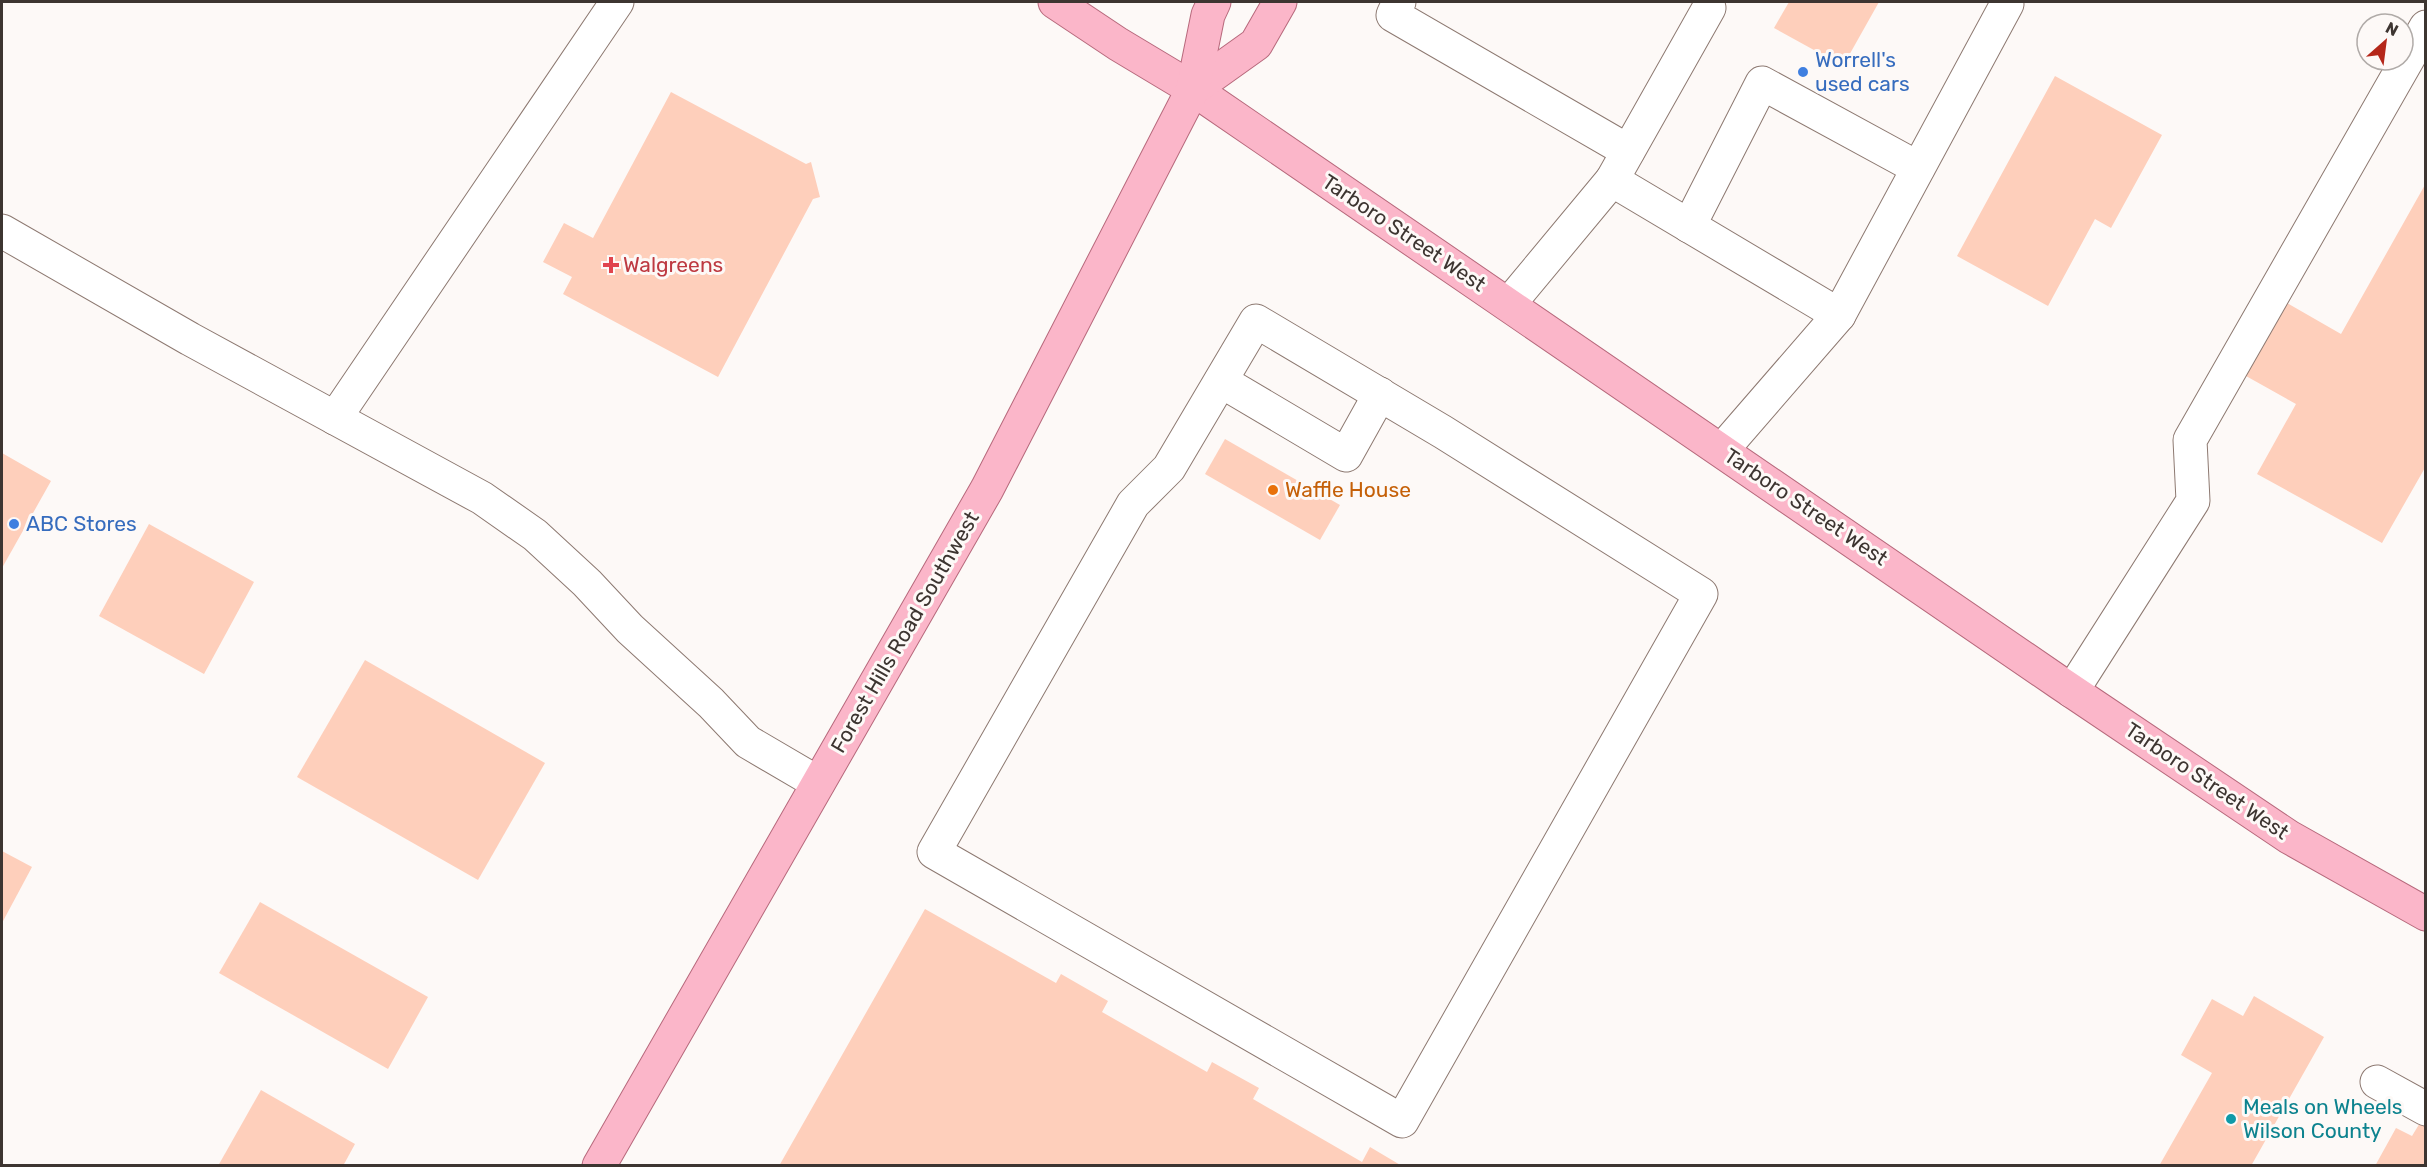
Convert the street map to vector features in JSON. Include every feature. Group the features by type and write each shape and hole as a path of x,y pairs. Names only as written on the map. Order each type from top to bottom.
{"main road":[{"name":"Tarboro Street West","path":"1055,2 1118,44 1193,89 2289,837 2426,914"},
{"path":"1193,89 1208,15 1214,2"},
{"path":"1193,89 1256,44 1280,2"},
{"name":"Forest Hills Road Southwest","path":"599,1166 987,489 1193,89"}],"lane":[{"path":"335,418 617,2"},
{"path":"1399,2 1393,15 1628,151"},
{"path":"1509,304 1612,180 1706,4"},
{"path":"1722,450 1839,315 2007,4"},
{"path":"2072,691 2193,501 2190,440 2426,27"},
{"path":"1689,226 1762,83 1918,168"},
{"path":"1612,180 1839,315"},
{"path":"2,231 190,339 482,498 535,535 587,583 630,629 711,703 748,742 818,783"},
{"path":"1256,321 1380,394 1701,594 1402,1121 934,852 1133,504 1169,468 1256,321"},
{"path":"1221,381 1346,455 1380,394"},
{"path":"2377,1082 2426,1109"}],"building":[{"path":"1789,2 1879,2 1843,66 1774,28"},
{"path":"2055,76 2162,135 2111,228 2095,219 2048,306 1957,256"},
{"name":"Walgreens","path":"671,92 806,164 811,162 820,197 813,199 718,377 563,294 572,277 543,262 564,223 593,238"},
{"path":"2426,183 2426,466 2382,543 2257,474 2296,404 2246,376 2287,303 2341,334"},
{"name":"Waffle House","path":"1225,439 1340,505 1320,540 1205,474"},
{"name":"ABC Stores","path":"2,453 51,481 2,568"},
{"path":"149,524 254,582 204,674 99,616"},
{"path":"365,660 545,763 478,880 297,777"},
{"path":"2,851 32,867 2,923"},
{"path":"260,902 428,997 388,1069 219,973"},
{"path":"925,909 1056,983 1061,974 1108,1001 1102,1012 1207,1072 1212,1062 1259,1088 1253,1099 1362,1162 1370,1147 1402,1166 779,1166"},
{"name":"Meals on Wheels Wilson County","path":"2254,996 2324,1037 2251,1166 2159,1166 2212,1073 2181,1055 2212,999 2243,1016"},
{"path":"261,1090 355,1144 343,1166 218,1166"},
{"path":"2426,1113 2426,1166 2375,1166 2396,1128 2412,1136"}],"place":[{"name":"Worrell's used cars","path":"1803,72"},
{"name":"Walgreens","path":"611,265"},
{"name":"Waffle House","path":"1273,490"},
{"name":"ABC Stores","path":"14,524"},
{"name":"Meals on Wheels Wilson County","path":"2231,1119"}]}
